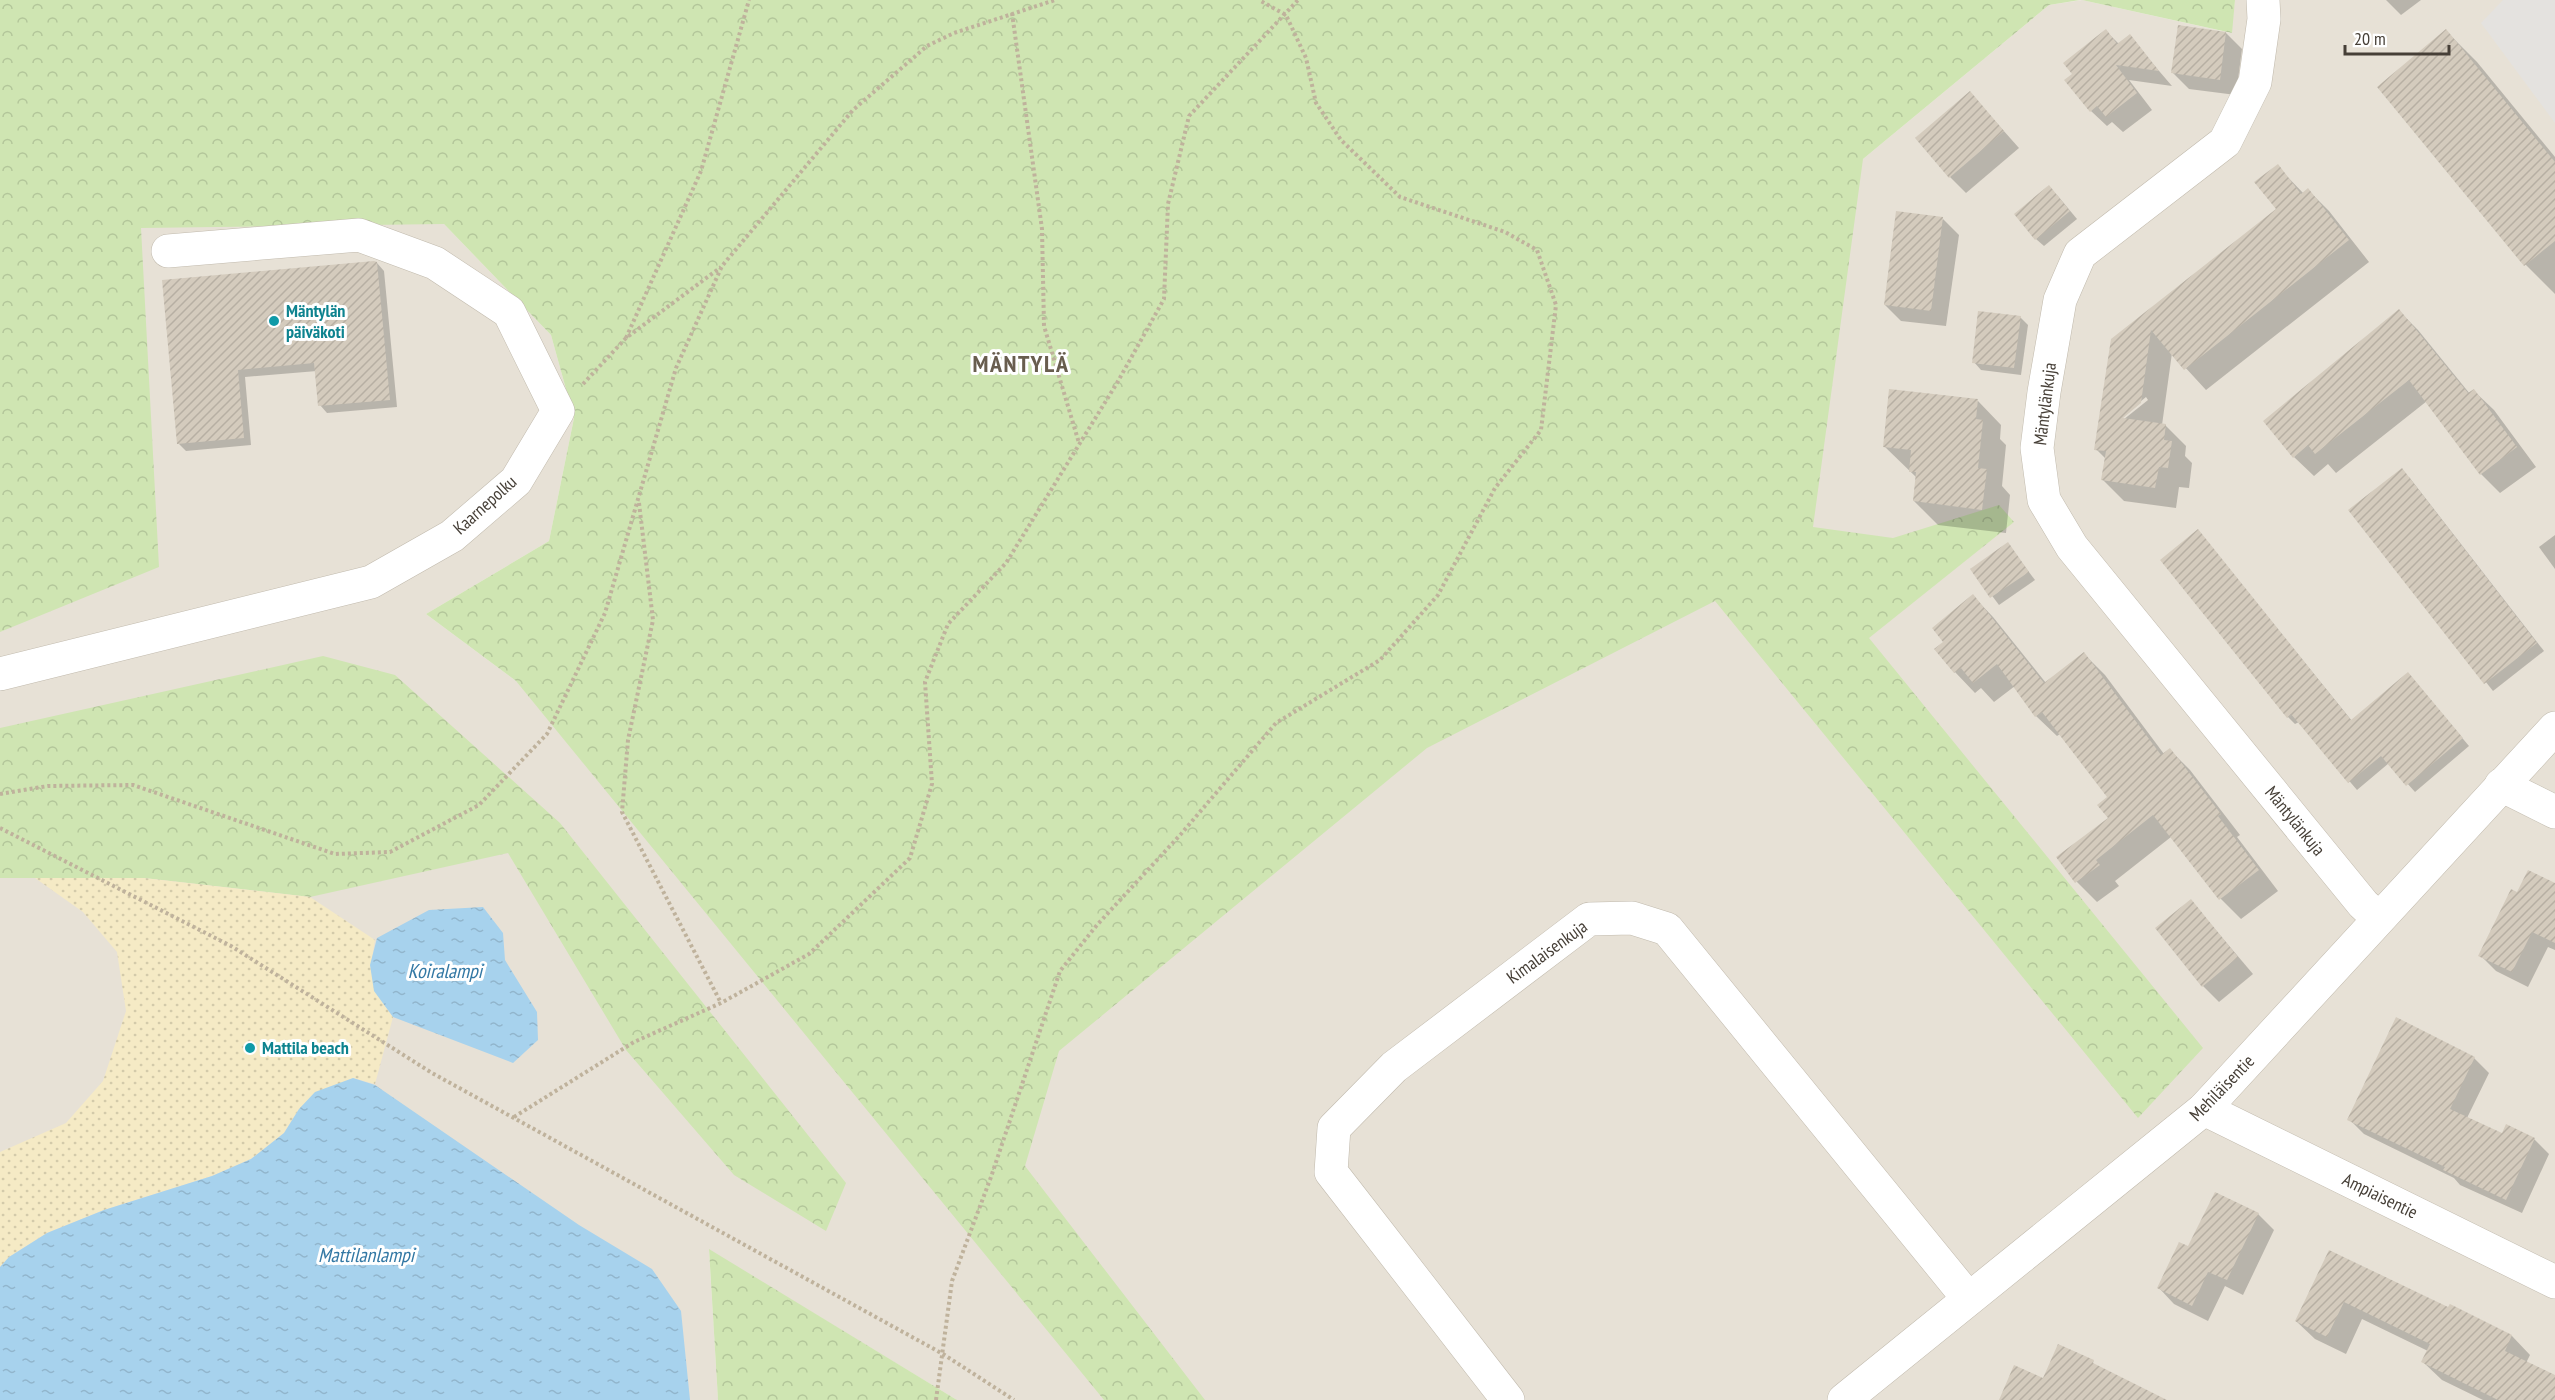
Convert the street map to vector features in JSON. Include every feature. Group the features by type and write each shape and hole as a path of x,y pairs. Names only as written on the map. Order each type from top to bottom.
{"street":[{"name":"Mäntylänkuja","path":"2263,0 2264,19 2255,82 2225,142 2080,254 2060,300 2037,448 2044,500 2072,547 2362,904 2378,918"},
{"path":"168,251 359,235 435,262 509,312 558,411"},
{"name":"Kaarnepolku","path":"0,674 371,582 452,536 516,481 558,411"},
{"name":"Mehiläisentie","path":"1844,1400 2204,1109 2555,728"},
{"path":"2501,785 2555,812"},
{"name":"Kimalaisenkuja","path":"1508,1400 1331,1172 1334,1128 1394,1066 1589,919 1632,918 1667,929 1968,1298"},
{"name":"Ampiaisentie","path":"2204,1109 2555,1282"}],"path":[{"path":"626,338 701,171 748,0"},
{"path":"558,411 626,338 722,266 853,110 927,46 954,33 1055,0"},
{"path":"936,1400 952,1281 991,1177 1060,971 1096,925 1182,834 1276,723 1380,660 1438,595 1495,488 1541,430 1556,305 1537,250 1505,232 1400,197 1341,140 1316,103 1306,58 1286,15 1259,0"},
{"path":"514,1117 634,1042 721,1003 810,954 910,858 932,784 925,682 948,624 1005,563 1079,444 1164,299 1168,204 1189,116 1298,0"},
{"path":"1012,13 1042,229 1044,326 1079,444"},
{"path":"0,794 48,786 133,785 335,854 390,852 478,805 547,734 605,613 676,368 722,266"},
{"path":"638,500 653,620 628,740 622,812 721,1003"},
{"path":"0,828 231,946 432,1073 943,1354 1014,1400"}],"shaded area":[{"path":"0,0 444,224 551,335 574,418 549,541 426,614 516,681 1040,1029 1863,159 2049,5 2082,0 2231,33 2235,0 2555,0 2555,1400 957,1400 709,1250 718,1400 0,1400"},
{"path":"2503,0 2555,0 2555,123 2481,23"}],"green space":[{"path":"0,0 2080,0 2049,5 1863,159 1813,527 1893,538 1999,505 2014,522 1869,638 2203,1048 2138,1118 1715,601 1427,748 1059,1051 1025,1166 1205,1400 1104,1400 516,681 426,614 549,541 574,418 551,335 444,224 141,228 159,567 0,632"},
{"path":"2082,0 2235,0 2232,33"},
{"path":"323,656 395,675 560,823 846,1183 826,1231 734,1175 626,1050 508,853 310,897 144,878 0,878 0,728"},
{"path":"709,1249 957,1400 718,1400"}],"sand":[{"name":"Mattila beach","path":"35,878 144,878 310,897 375,940 372,964 373,981 380,998 393,1017 375,1084 353,1078 299,1109 284,1133 251,1159 212,1176 104,1210 47,1233 9,1257 0,1267 0,1152 66,1123 103,1081 126,1011 117,952 83,912"}],"water":[{"name":"Koiralampi","path":"483,907 503,933 505,960 537,1012 538,1040 513,1063 393,1017 374,991 370,965 377,938 429,910"},
{"name":"Mattilanlampi","path":"353,1078 375,1085 579,1225 652,1269 681,1311 690,1400 0,1400 0,1267 9,1257 47,1233 104,1210 212,1176 251,1159 284,1133 299,1109 315,1092"}],"building":[{"path":"2178,25 2226,32 2220,80 2171,73"},
{"path":"2106,29 2117,44 2130,34 2159,71 2116,65 2137,93 2106,117 2097,106 2090,112 2064,80 2072,74 2063,63"},
{"path":"2446,29 2555,162 2555,241 2524,266 2377,87"},
{"path":"1970,91 2004,131 1949,178 1915,138"},
{"path":"2278,164 2301,194 2308,188 2349,240 2184,370 2151,330 2141,403 2123,418 2166,424 2164,440 2172,441 2168,468 2159,467 2155,488 2101,480 2106,451 2094,450 2111,339 2276,209 2254,182"},
{"path":"2049,185 2070,211 2035,240 2014,214"},
{"path":"1896,211 1943,217 1931,311 1884,305"},
{"name":"Mäntylän päiväkoti","path":"377,262 390,400 318,406 314,363 238,370 244,438 177,444 162,280"},
{"path":"2399,309 2468,393 2474,389 2517,447 2480,475 2409,380 2315,454 2308,445 2293,458 2263,421"},
{"path":"1978,311 2021,316 2014,368 1972,363"},
{"path":"1889,389 1978,399 1976,419 1983,420 1978,468 1987,469 1982,510 1913,501 1916,472 1909,472 1911,450 1883,447"},
{"path":"2402,468 2537,643 2484,684 2348,510"},
{"path":"2198,529 2351,720 2408,672 2463,738 2406,786 2381,756 2348,783 2291,714 2287,718 2160,560"},
{"path":"2008,542 2029,572 1990,598 1970,569"},
{"path":"1973,594 2044,683 2084,652 2161,755 2170,748 2221,814 2218,816 2259,870 2219,900 2153,815 2096,860 2100,865 2075,883 2056,857 2108,818 2097,805 2107,797 2042,712 2035,717 1997,664 1973,683 1961,668 1954,673 1934,649 1943,642 1932,628"},
{"path":"2528,870 2555,883 2555,943 2532,932 2512,972 2478,956 2511,889 2517,892"},
{"path":"2191,899 2238,957 2202,987 2155,928"},
{"path":"2396,1017 2475,1057 2450,1109 2502,1133 2506,1124 2535,1138 2506,1200 2443,1170 2445,1167 2347,1120"},
{"path":"2215,1192 2259,1213 2227,1280 2208,1272 2192,1306 2157,1288 2179,1242 2188,1246"},
{"path":"2329,1250 2448,1307 2450,1304 2512,1335 2505,1351 2555,1375 2555,1400 2498,1400 2421,1362 2430,1344 2344,1302 2327,1337 2295,1321"},
{"path":"2058,1344 2094,1360 2093,1363 2167,1400 1999,1400 2014,1365 2043,1378"}],"place":[{"name":"Mäntylän päiväkoti","path":"274,321"},
{"name":"Mattila beach","path":"250,1048"}],"district":[{"name":"MÄNTYLÄ","path":"1021,364"}]}
